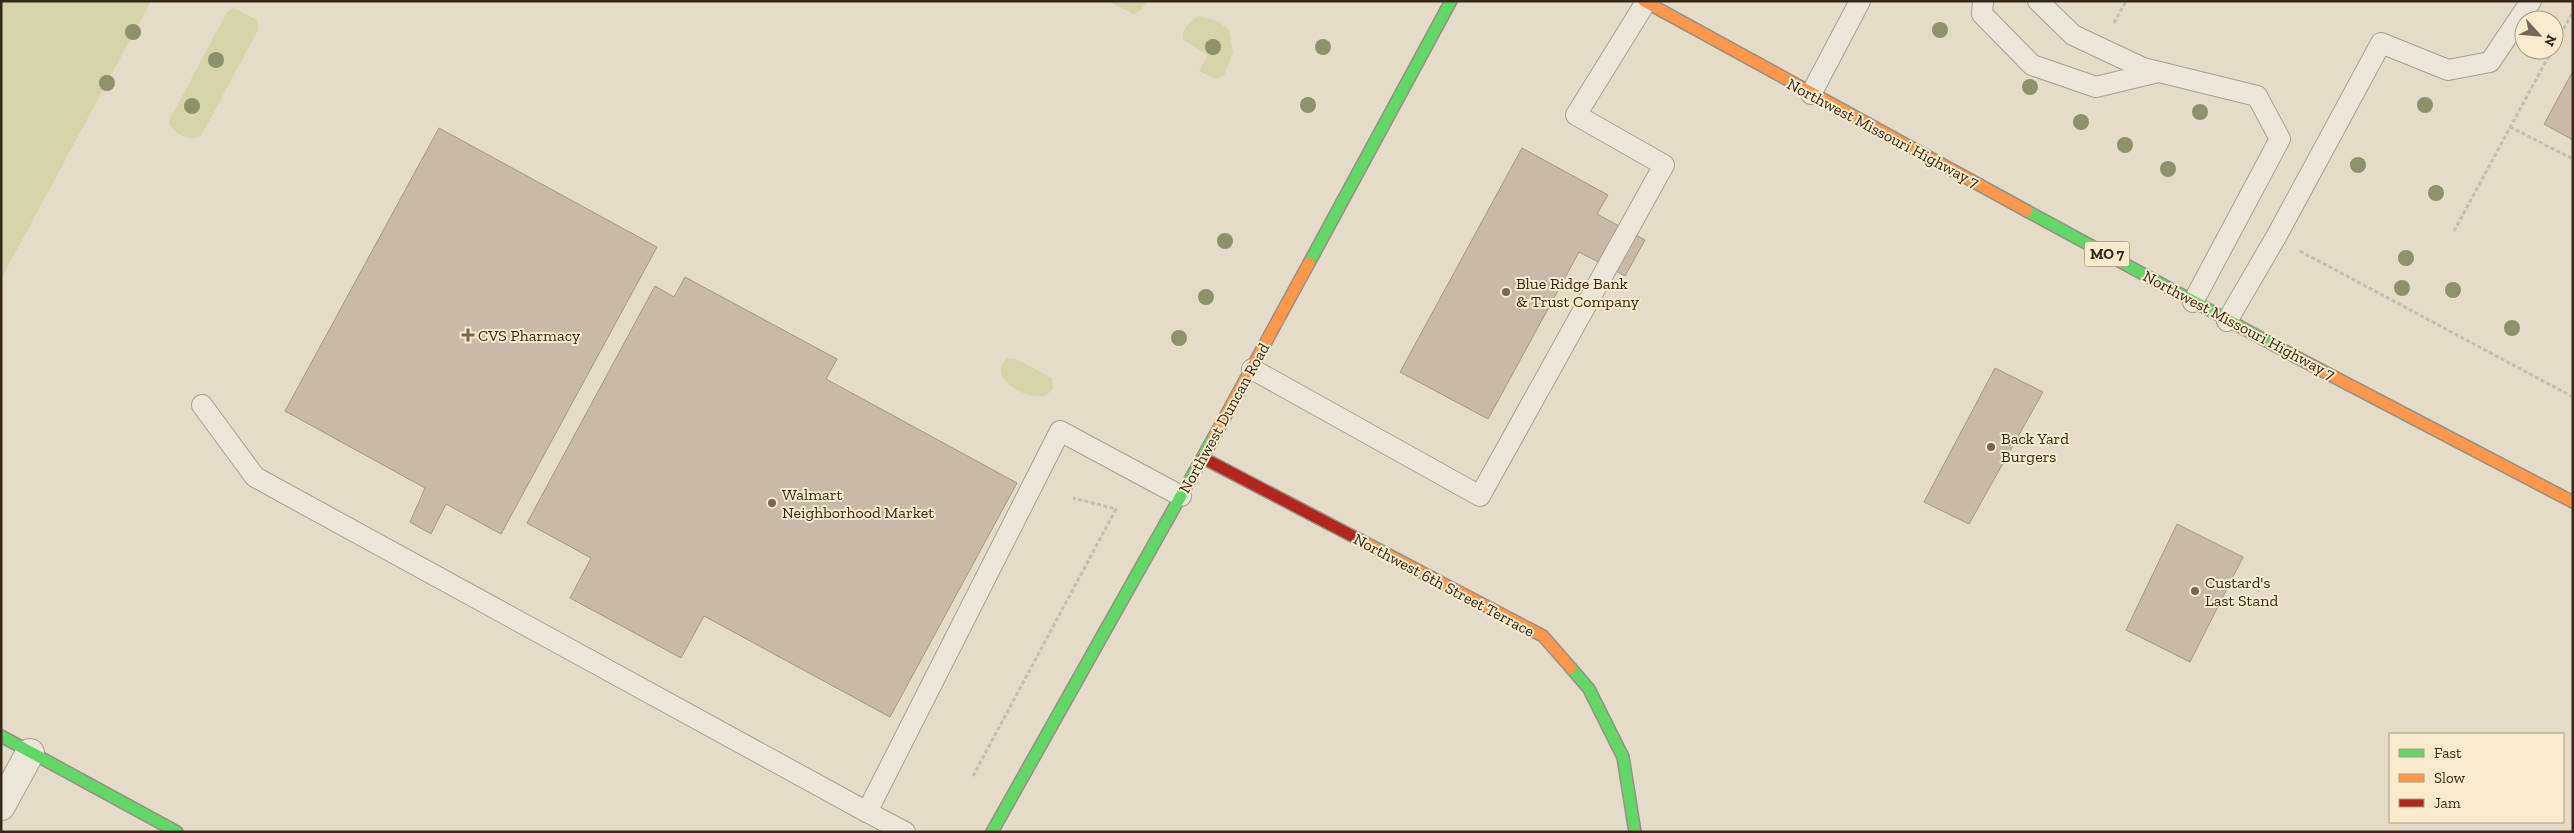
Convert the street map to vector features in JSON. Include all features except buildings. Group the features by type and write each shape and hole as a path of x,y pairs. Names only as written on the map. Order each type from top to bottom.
{"street":[{"name":"Northwest Duncan Road","path":"992,832 1203,458 1451,1"},
{"name":"Northwest Missouri Highway 7","path":"1645,2 2226,321 2573,502"},
{"name":"Northwest 6th Street Terrace","path":"1203,458 1543,636 1589,689 1623,757 1635,832"},
{"path":"1,736 177,832"},
{"path":"1,806 30,753"}],"lane":[{"path":"1811,94 1860,1"},
{"path":"1983,1 1982,14 2032,65 2096,87 2159,71"},
{"path":"2038,1 2073,35 2143,68 2258,96 2280,139 2193,302"},
{"path":"2226,321 2276,237 2381,43 2448,70 2490,62 2531,1"},
{"path":"1252,368 1480,496 1664,165 1576,115 1645,2"},
{"path":"202,405 255,477 906,832"},
{"path":"867,812 1060,431 1181,496"}],"path":[{"path":"2564,28 2573,12"},
{"path":"2454,231 2547,60"},
{"path":"2510,127 2573,159"},
{"path":"2276,237 2573,397"},
{"path":"973,776 1116,509 1073,498"}],"green space":[{"path":"1,1 151,1 1,279"},
{"path":"1108,1 1147,1 1140,11 1133,14"},
{"path":"233,8 258,21 258,30 201,136 192,138 182,136 171,127 170,119 227,12"},
{"path":"1198,16 1218,21 1229,30 1233,52 1224,76 1215,79 1199,71 1207,55 1183,40 1183,33 1187,26"},
{"path":"1007,358 1016,359 1052,378 1053,389 1045,396 1037,396 1028,395 1011,386 1001,373 1002,366"}],"traffic: fast":[{"path":"1309,263 1451,1"},
{"path":"2027,211 2296,357"},
{"path":"992,832 1214,437"},
{"path":"1571,668 1589,689 1623,757 1635,832"},
{"path":"1,736 177,832"}],"traffic: slow":[{"path":"1644,1 2027,211"},
{"path":"1214,437 1309,263"},
{"path":"2296,357 2573,502"},
{"path":"1360,540 1543,636 1571,668"}],"traffic: jam":[{"path":"1203,458 1360,540"}],"place":[{"name":"Blue Ridge Bank & Trust Company","path":"1506,292"},
{"name":"CVS Pharmacy","path":"468,335"},
{"name":"Back Yard Burgers","path":"1991,447"},
{"name":"Walmart Neighborhood Market","path":"772,503"},
{"name":"Custard's Last Stand","path":"2195,591"}]}
